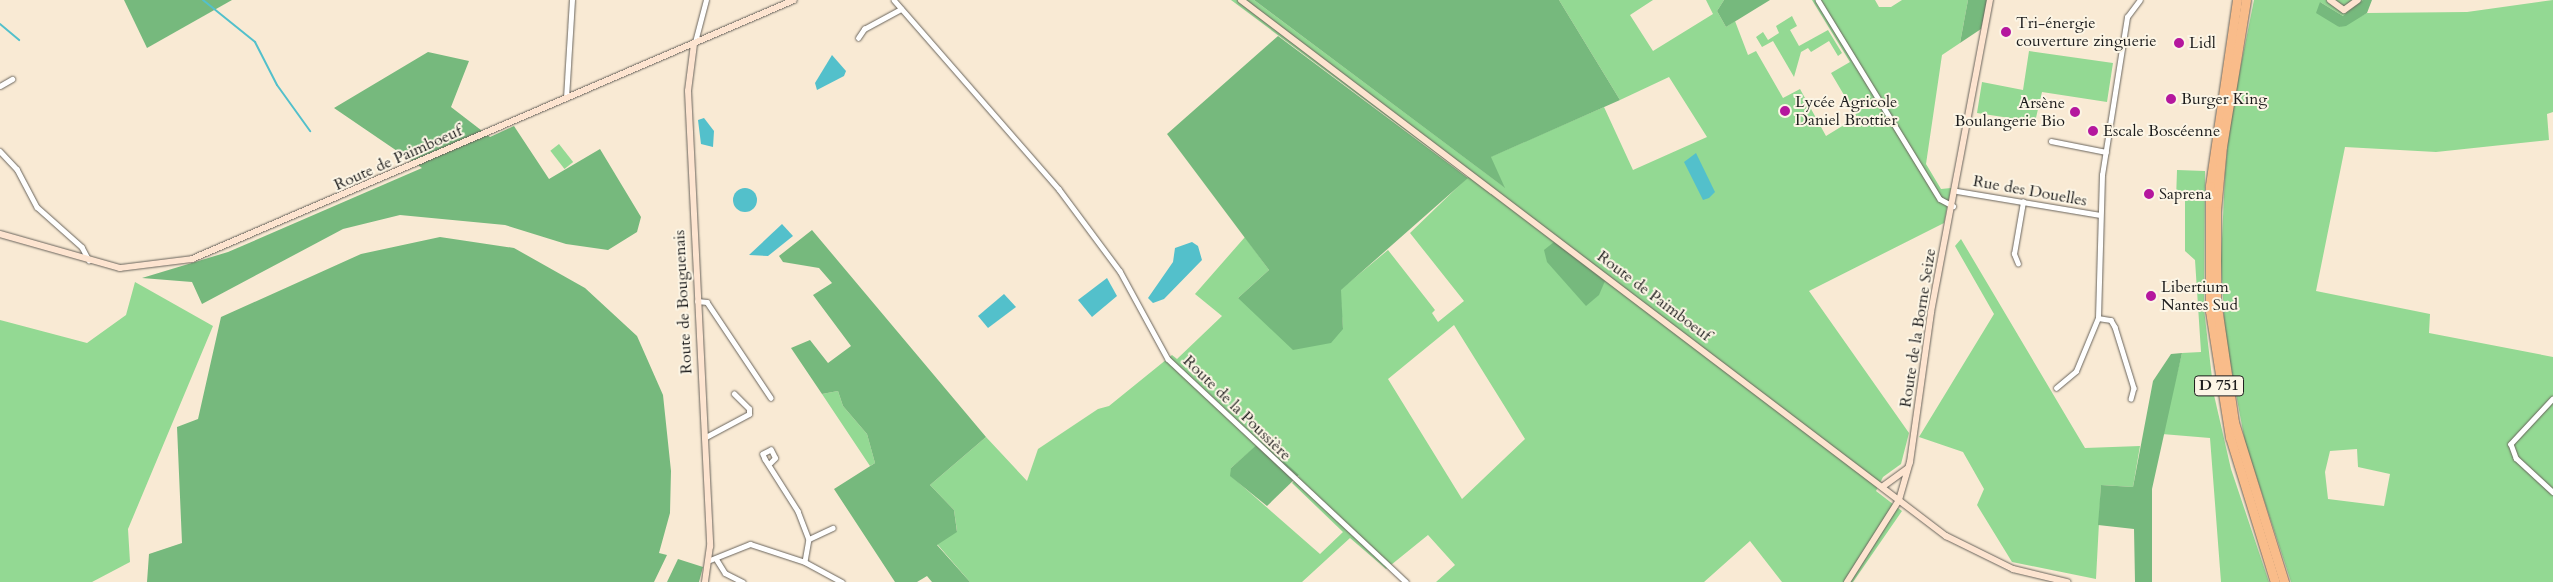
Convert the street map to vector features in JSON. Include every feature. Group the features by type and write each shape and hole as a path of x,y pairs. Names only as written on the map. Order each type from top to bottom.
{"highway":[{"path":"2233,0 2234,20"},
{"name":"D 751","path":"2237,0 2210,186 2209,304 2230,437 2275,582"},
{"name":"D 751","path":"2246,0 2222,146 2216,211 2216,300 2234,422 2284,582"}],"street":[{"path":"566,100 572,0"},
{"path":"694,44 706,0"},
{"name":"Route de Paimboeuf","path":"0,234 90,261 134,268 192,259 566,100 794,0"},
{"name":"Route de la Poussière","path":"894,0 967,88 1042,168 1120,271 1180,372 1406,582"},
{"name":"Route de Paimboeuf","path":"1241,0 1899,500 1976,553 2013,569 2067,582"},
{"path":"1818,0 1940,198 1954,206"},
{"name":"Route de la Borne Seize","path":"1847,582 1899,500 1908,468 1932,312 1957,192 1990,0"},
{"path":"2056,388 2076,371 2098,318 2100,215 2106,152 2128,14 2140,0"},
{"path":"2330,0 2344,10 2358,0"},
{"path":"858,38 864,29 901,9"},
{"name":"Route de Bouguenais","path":"694,44 688,91 704,438 714,560 705,582"},
{"path":"0,86 12,80"},
{"path":"2051,142 2106,152"},
{"path":"0,151 17,169 37,207 82,247 90,261"},
{"name":"Rue des Douelles","path":"1957,192 2100,215"},
{"path":"2018,264 2014,254 2023,202"},
{"path":"697,301 707,302 771,398"},
{"path":"2098,318 2111,320 2115,327 2134,388 2130,398"},
{"path":"704,438 748,414 749,409 734,394"},
{"path":"2553,398 2511,444 2516,458 2553,492"},
{"path":"770,463 809,539 805,562"},
{"path":"1882,487 1908,468"},
{"path":"809,539 833,528"},
{"path":"743,582 725,573 714,560 750,544 805,562 842,582"}],"green space":[{"path":"124,0 232,0 147,48"},
{"path":"1231,0 1254,0 1504,187 1490,157 1604,107 1633,170 1707,137 1669,77 1620,100 1559,0 1653,0 1630,15 1653,51 1713,14 1706,0 1724,0 1717,11 1726,27 1735,21 1748,55 1756,51 1783,98 1800,89 1826,136 1857,117 1831,73 1850,62 1812,0 1875,0 1879,7 1891,7 1902,0 1968,0 1960,43 1942,55 1926,164 1941,189 1951,188 1944,223 1809,291 1909,433 1901,464 1883,477 1876,491 1902,511 1853,582 1782,582 1750,541 1704,582 1436,582 1455,565 1428,535 1386,569 1350,538 1302,582 970,582 937,544 957,531 954,510 930,485 986,437 1027,481 1038,449 1098,409 1109,406 1172,355 1177,359 1222,316 1195,294 1245,237 1269,270 1238,298 1343,329 1340,290 1388,250 1435,310 1432,313 1438,322 1464,301 1410,233 1468,177","holes":["1454,325 1525,439 1462,499 1388,379","1262,441 1299,476 1292,483 1343,532 1320,554 1231,476 1231,468"]},
{"path":"1254,0 1559,0 1620,100 1491,157 1505,188"},
{"path":"1724,0 1770,0 1726,27 1717,11"},
{"path":"1968,0 1987,0 1987,5 1981,29 1960,43"},
{"path":"2254,0 2363,0 2352,14 2343,16 2320,2 2339,27 2367,13 2467,12 2553,0 2553,112 2547,114 2549,140 2436,152 2345,147 2316,291 2430,314 2429,333 2553,357 2553,582 2291,582 2245,442 2225,335 2221,261 2225,173 2230,119","holes":["2357,449 2358,467 2390,474 2384,506 2328,499 2325,472 2330,451"]},
{"path":"2363,0 2372,0 2367,13 2346,26 2339,27 2316,13 2320,2 2343,16"},
{"path":"1792,16 1797,26 1790,30 1799,46 1828,30 1842,53 1838,56 1829,41 1811,52 1808,48 1801,52 1794,77 1773,41 1762,47 1756,37 1763,32 1768,40 1779,33 1776,26"},
{"path":"1278,36 1468,178 1341,290 1343,329 1331,343 1293,350 1238,298 1269,270 1167,134"},
{"path":"2029,51 2113,63 2107,102 2042,92 2035,122 1977,113 1982,82 2023,90"},
{"path":"428,52 469,61 451,107 490,137 514,126 549,179 600,149 641,217 637,232 608,250 566,244 505,225 400,215 343,229 202,304 192,282 142,278 228,252 422,168 334,108"},
{"path":"559,144 573,162 564,169 550,151"},
{"path":"2177,170 2205,171 2204,309 2214,395 2231,469 2269,582 2221,582 2210,438 2162,434 2182,353 2201,352 2195,260 2185,251 2185,200 2176,200"},
{"path":"812,230 986,437 930,485 954,510 957,532 937,545 970,582 932,582 927,576 917,582 895,582 834,489 875,463 867,434 843,406 838,391 822,394 791,348 810,340 828,363 851,346 813,295 832,283 819,268 783,262 779,256"},
{"path":"440,237 514,248 585,288 637,336 663,395 671,471 670,513 659,553 667,555 654,582 147,582 149,554 182,543 177,427 198,419 221,317 361,254"},
{"path":"1961,239 2085,448 2140,446 2133,487 2101,485 2096,579 2012,562 1977,505 1984,489 1963,452 1919,437 1994,314 1955,246"},
{"path":"1554,242 1605,281 1599,295 1586,306 1547,262 1544,250"},
{"path":"135,282 213,326 128,529 130,562 92,582 0,582 0,320 87,343 126,315"},
{"path":"2182,353 2152,489 2152,582 2135,582 2134,529 2098,525 2101,485 2133,487 2153,381 2171,354"},
{"path":"838,391 843,406 867,434 875,463 870,466 822,394"},
{"path":"1261,441 1299,475 1267,506 1230,476 1231,468"},
{"path":"678,559 703,567 699,582 667,582"}],"water":[{"path":"832,55 846,71 844,76 817,90 815,83"},
{"path":"704,118 714,131 713,147 701,144 698,120"},
{"path":"1696,153 1715,192 1709,198 1703,200 1684,162"},
{"path":"740,188 750,188 757,195 757,205 750,212 740,212 733,205 733,195"},
{"path":"782,224 793,236 768,256 749,255"},
{"path":"1192,242 1198,246 1202,260 1164,299 1153,303 1148,298 1173,262 1175,248"},
{"path":"1107,278 1117,296 1092,317 1078,300"},
{"path":"1004,294 1016,307 988,328 978,316"}],"waterway":[{"path":"203,0 255,42 277,85 310,131"},
{"path":"0,24 19,40"}],"place":[{"name":"Tri-énergie couverture zinguerie","path":"2006,32"},
{"name":"Lidl","path":"2179,43"},
{"name":"Burger King","path":"2171,99"},
{"name":"Lycée Agricole Daniel Brottier","path":"1785,111"},
{"name":"Arsène Boulangerie Bio","path":"2075,112"},
{"name":"Escale Boscéenne","path":"2093,131"},
{"name":"Saprena","path":"2149,194"},
{"name":"Libertium Nantes Sud","path":"2151,296"}]}
